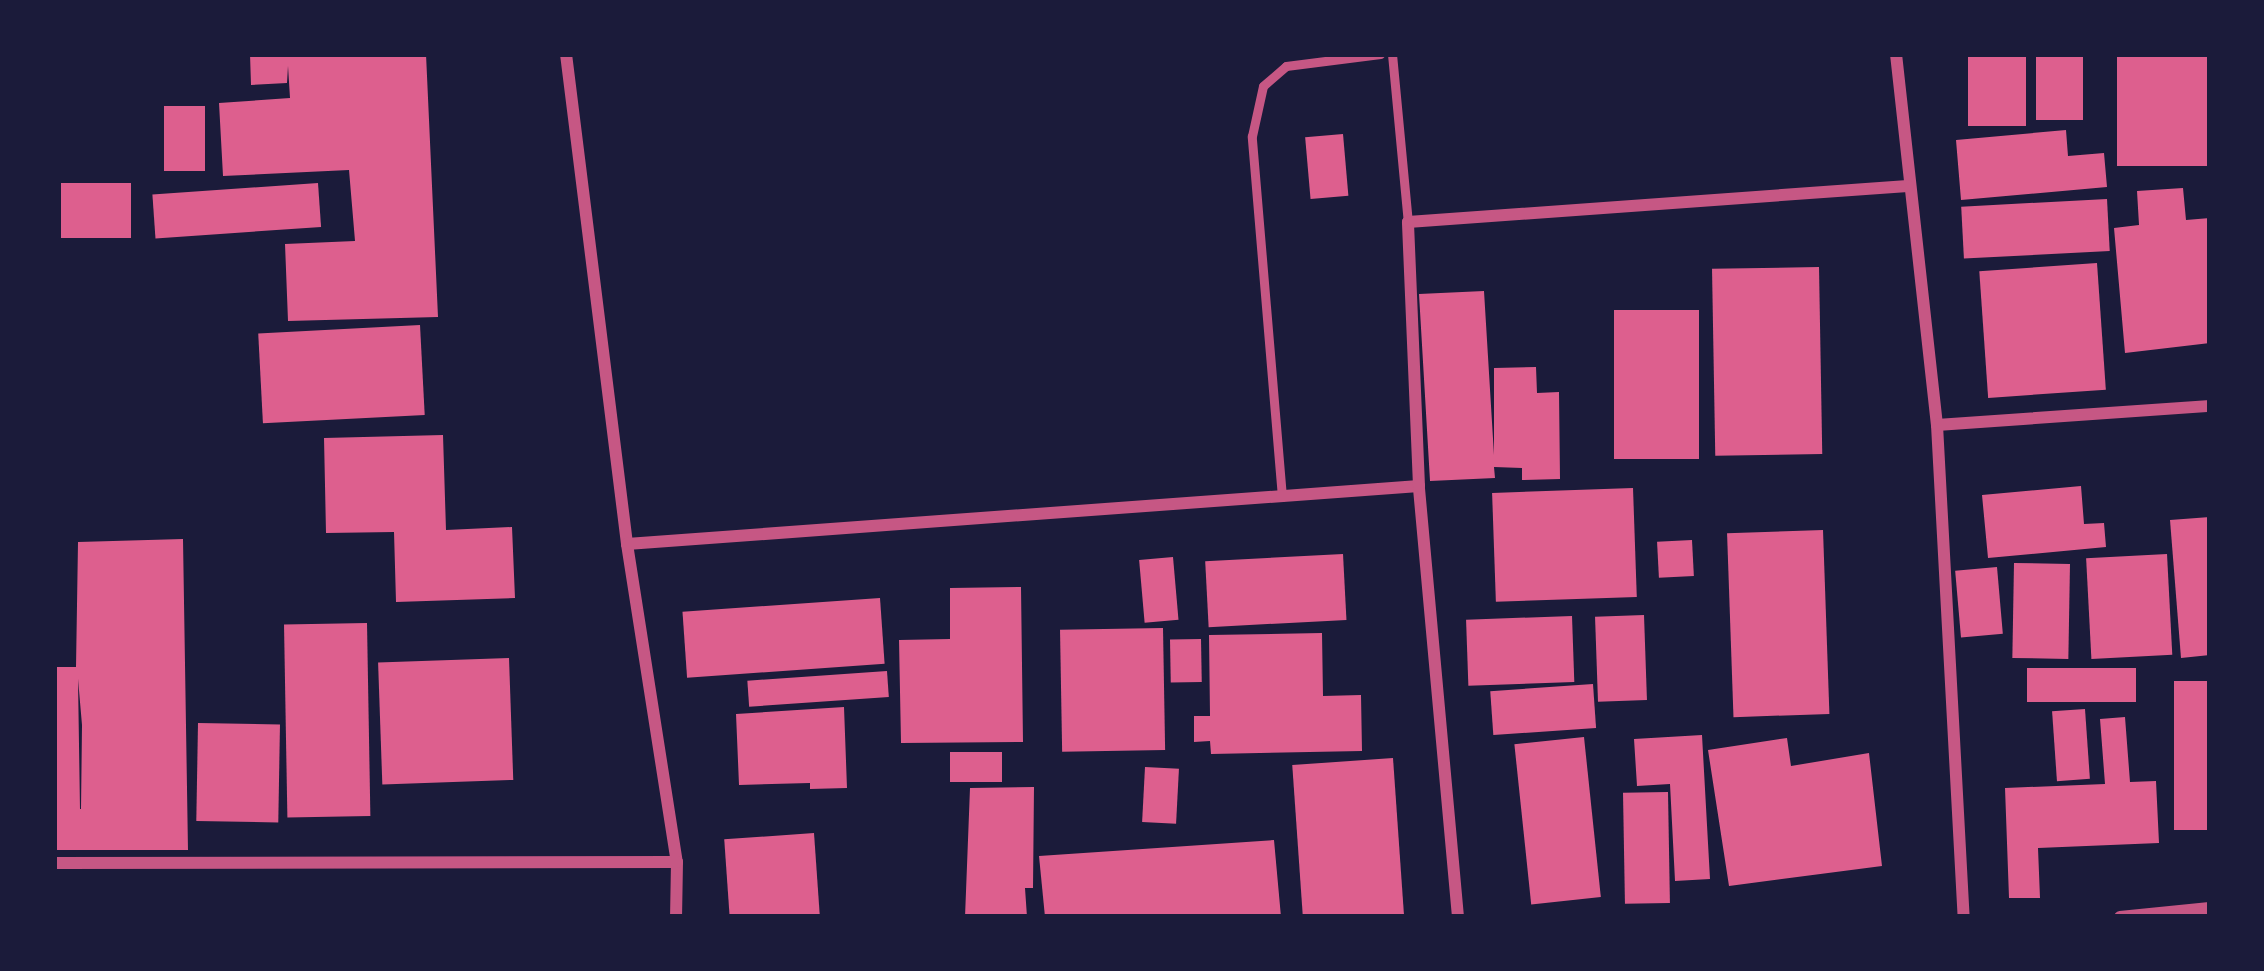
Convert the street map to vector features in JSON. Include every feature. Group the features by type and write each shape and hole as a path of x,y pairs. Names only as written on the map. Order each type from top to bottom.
{"street":[{"path":"566,54 628,544 677,862 676,917"},
{"path":"1896,54 1937,425 1964,917"},
{"path":"1458,917 1419,486 1408,222 1908,185"},
{"path":"1937,425 2210,406"},
{"path":"628,544 1419,486"},
{"path":"54,863 677,862"},
{"path":"2120,917 2210,908"}],"lane":[{"path":"1282,496 1252,136 1263,86 1286,66 1380,54"},
{"path":"1392,54 1408,222"}],"building":[{"path":"250,54 426,54 438,317 288,321 285,244 355,241 349,170 223,176 219,103 290,98 288,66 287,83 251,85"},
{"path":"1968,54 2026,54 2026,126 1968,126"},
{"path":"2036,54 2083,54 2083,120 2036,120"},
{"path":"2117,54 2210,54 2210,166 2117,166"},
{"path":"164,106 205,106 205,171 164,171"},
{"path":"2066,130 2068,156 2104,153 2107,187 1961,200 1956,140"},
{"path":"1343,134 1348,196 1311,199 1305,137"},
{"path":"61,183 131,183 131,238 61,238"},
{"path":"318,183 321,227 155,238 152,195"},
{"path":"2183,188 2186,220 2210,218 2210,343 2125,353 2114,228 2139,225 2137,191"},
{"path":"2107,199 2110,251 1964,259 1961,207"},
{"path":"2097,263 2106,390 1988,398 1979,271"},
{"path":"1819,267 1822,454 1715,456 1712,269"},
{"path":"1484,291 1494,455 1494,368 1536,367 1537,393 1559,392 1560,479 1522,480 1522,468 1494,467 1495,478 1430,481 1419,294"},
{"path":"1614,310 1699,310 1699,459 1614,459"},
{"path":"420,325 425,415 263,423 258,333"},
{"path":"443,435 446,530 512,527 515,598 396,602 394,532 326,533 324,438"},
{"path":"2081,486 2084,524 2104,523 2106,547 1988,558 1982,495"},
{"path":"1633,488 1637,597 1496,602 1492,493"},
{"path":"2210,517 2210,655 2181,658 2170,520"},
{"path":"1823,530 1829,714 1733,717 1727,533"},
{"path":"183,539 188,850 54,850 54,667 76,667 78,542","holes":["78,679 81,809 80,809"]},
{"path":"1692,540 1694,576 1659,578 1657,542"},
{"path":"1343,554 1346,620 1209,627 1205,561"},
{"path":"2167,554 2172,655 2091,659 2086,558"},
{"path":"1173,557 1178,620 1145,623 1139,560"},
{"path":"2014,563 2070,564 2068,659 2012,658"},
{"path":"1997,567 2003,634 1961,637 1955,571"},
{"path":"1021,587 1023,742 901,743 899,640 950,639 950,588"},
{"path":"880,598 885,664 687,678 682,612"},
{"path":"1644,615 1647,700 1598,702 1595,617"},
{"path":"1572,616 1574,682 1468,686 1466,620"},
{"path":"367,623 370,816 287,817 284,624"},
{"path":"1163,628 1165,750 1062,752 1060,630"},
{"path":"1322,633 1323,696 1361,695 1362,751 1211,754 1210,741 1194,742 1194,716 1210,716 1209,635"},
{"path":"1201,639 1202,682 1171,683 1170,640"},
{"path":"509,658 513,780 382,784 378,663"},
{"path":"2027,668 2136,668 2136,702 2027,702"},
{"path":"887,671 889,697 749,707 747,681"},
{"path":"2174,681 2210,681 2210,830 2174,830"},
{"path":"1593,684 1596,728 1493,735 1490,691"},
{"path":"844,707 847,788 810,789 810,783 739,785 736,714"},
{"path":"2085,709 2090,779 2057,781 2052,711"},
{"path":"2125,717 2130,782 2156,781 2159,843 2038,848 2040,898 2009,898 2005,788 2105,784 2100,719"},
{"path":"198,723 280,724 278,822 196,821"},
{"path":"1702,735 1710,879 1675,881 1670,784 1637,786 1634,739"},
{"path":"1584,737 1601,897 1531,904 1514,744"},
{"path":"1787,738 1791,766 1869,753 1882,866 1729,886 1708,750"},
{"path":"950,752 1002,752 1002,782 950,782"},
{"path":"1393,758 1404,917 1303,917 1292,765"},
{"path":"1145,767 1179,769 1176,824 1142,822"},
{"path":"1034,787 1033,888 1025,888 1027,917 965,917 970,788"},
{"path":"1668,792 1670,903 1625,904 1623,793"},
{"path":"814,833 820,917 730,917 724,839"},
{"path":"1274,840 1281,917 1045,917 1039,856"}]}
